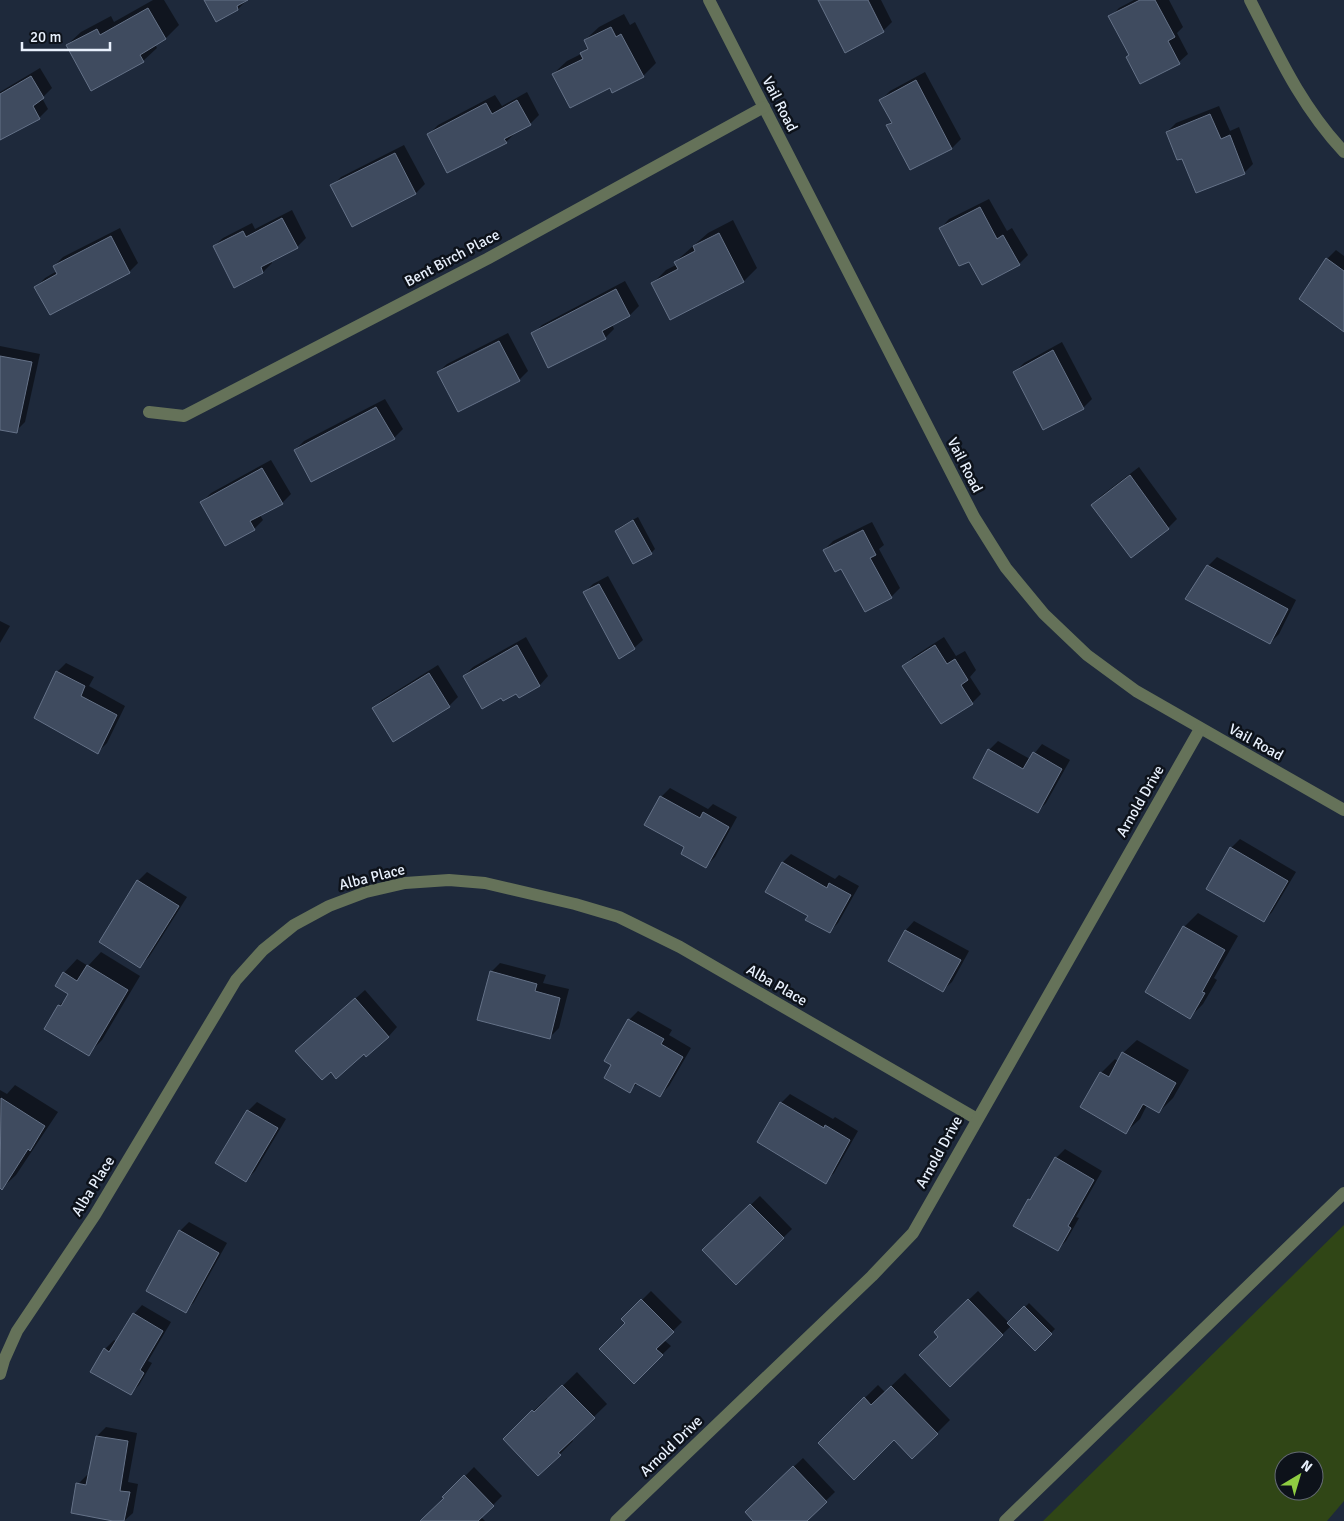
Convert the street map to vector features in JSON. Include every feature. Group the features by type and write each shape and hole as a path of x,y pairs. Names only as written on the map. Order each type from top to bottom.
{"street":[{"name":"Vail Road","path":"709,0 974,517 1006,568 1044,614 1087,655 1136,691 1344,810"},
{"path":"1250,0 1293,86 1328,135 1344,152"},
{"name":"Bent Birch Place","path":"149,412 184,416 487,259 764,107"},
{"name":"Arnold Drive","path":"616,1521 864,1283 913,1233 1200,729"},
{"name":"Alba Place","path":"0,1374 4,1360 18,1331 96,1215 236,980 262,950 294,925 329,906 366,892 405,883 449,880 485,883 567,902 619,917 680,948 977,1119"},
{"path":"1005,1521 1344,1192"}],"green space":[{"path":"1344,1225 1344,1501 1327,1521 1043,1521"}],"building":[{"path":"204,0 248,0 237,6 238,10 216,22"},
{"path":"818,0 868,0 884,32 845,53"},
{"path":"1140,0 1155,0 1175,37 1168,41 1180,64 1140,84 1126,57 1129,55 1108,16"},
{"path":"148,8 166,39 140,55 144,62 91,91 66,45 97,29 100,35"},
{"path":"611,27 616,37 621,34 644,77 612,93 610,88 570,108 552,74 583,59 580,53 588,49 584,40"},
{"path":"31,76 44,98 33,106 40,119 0,140 0,94"},
{"path":"916,80 952,149 910,170 886,125 892,123 879,100"},
{"path":"517,100 531,125 504,139 507,143 447,173 427,134 486,103 492,114"},
{"path":"1210,114 1221,139 1230,135 1245,174 1196,193 1182,159 1177,160 1166,132"},
{"path":"395,153 416,194 352,227 330,185"},
{"path":"980,207 997,239 1003,235 1020,265 982,285 969,262 959,266 939,228"},
{"path":"282,218 298,248 261,267 263,273 234,288 213,246 243,231 246,237"},
{"path":"719,233 744,282 670,320 651,283 678,269 674,262 695,251 693,246"},
{"path":"111,236 130,273 50,315 34,287 57,274 53,266"},
{"path":"1326,258 1344,271 1344,332 1299,299"},
{"path":"616,289 630,316 602,331 606,339 548,368 531,333"},
{"path":"499,341 520,381 458,412 437,372"},
{"path":"1053,350 1084,409 1043,430 1013,372"},
{"path":"0,356 32,362 17,433 0,430"},
{"path":"376,407 395,439 311,482 294,450"},
{"path":"262,468 283,504 250,521 255,530 225,546 200,502"},
{"path":"1130,475 1169,529 1131,558 1091,505"},
{"path":"633,520 652,554 633,564 615,531"},
{"path":"863,530 876,555 870,558 892,598 865,612 841,569 835,572 823,550"},
{"path":"1207,565 1288,609 1270,644 1185,599"},
{"path":"599,584 635,649 619,659 583,592"},
{"path":"517,645 540,686 519,698 516,694 503,701 501,698 482,709 463,676"},
{"path":"935,645 947,664 955,659 968,680 961,685 973,704 941,724 902,666"},
{"path":"56,671 85,686 81,696 117,715 98,754 34,718"},
{"path":"429,673 450,707 393,742 372,708"},
{"path":"988,749 1023,769 1033,752 1062,769 1038,813 973,778"},
{"path":"660,796 700,818 703,812 729,827 706,868 681,854 684,847 644,825"},
{"path":"1230,847 1288,881 1264,922 1206,889"},
{"path":"782,862 827,888 829,883 851,895 830,933 805,920 808,916 765,892"},
{"path":"137,880 179,906 140,968 99,942"},
{"path":"1183,926 1225,950 1202,992 1205,993 1190,1019 1145,992"},
{"path":"905,930 961,960 943,992 888,961"},
{"path":"87,965 128,990 89,1056 44,1029 58,1005 61,1006 68,994 55,986 63,972 77,981"},
{"path":"490,971 537,984 535,991 560,998 550,1039 477,1020"},
{"path":"355,998 389,1037 366,1057 364,1054 336,1079 331,1072 322,1080 295,1051"},
{"path":"628,1019 664,1039 661,1044 683,1057 660,1097 635,1083 630,1093 604,1078 611,1065 604,1061"},
{"path":"1122,1052 1176,1083 1159,1113 1143,1104 1126,1134 1080,1107 1100,1072 1109,1077"},
{"path":"1,1098 45,1126 2,1190 0,1188"},
{"path":"780,1102 824,1128 825,1125 850,1140 826,1184 757,1142"},
{"path":"247,1110 278,1128 246,1182 215,1163"},
{"path":"1055,1157 1094,1180 1068,1226 1071,1228 1058,1251 1013,1226"},
{"path":"750,1204 784,1238 736,1285 702,1250"},
{"path":"179,1230 219,1253 186,1313 146,1291"},
{"path":"641,1299 674,1332 656,1349 663,1355 634,1384 599,1349 625,1323 621,1319"},
{"path":"968,1299 1003,1335 950,1387 919,1355 938,1337 934,1332"},
{"path":"1024,1306 1052,1334 1035,1351 1007,1323"},
{"path":"133,1313 163,1331 140,1370 144,1373 131,1395 90,1372 104,1348 109,1352"},
{"path":"562,1385 595,1418 558,1453 561,1455 538,1476 503,1439 532,1410 534,1412"},
{"path":"891,1386 938,1434 912,1459 894,1440 854,1480 818,1443 864,1397 871,1405"},
{"path":"96,1436 128,1441 120,1491 130,1492 124,1521 113,1521 71,1513 76,1483 86,1485"},
{"path":"793,1466 827,1502 807,1521 753,1521 745,1512"},
{"path":"464,1475 494,1506 478,1521 420,1521 444,1498 442,1497"}]}
